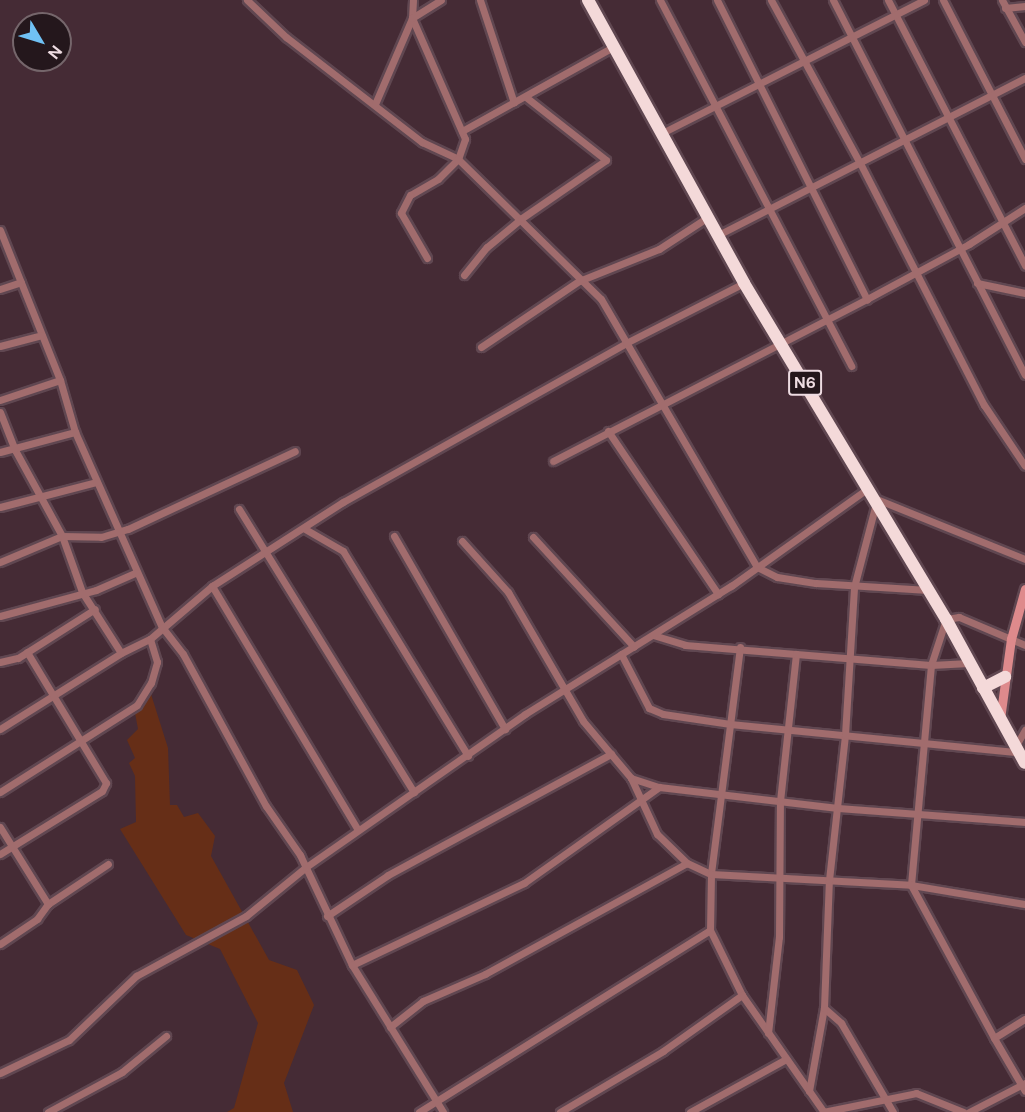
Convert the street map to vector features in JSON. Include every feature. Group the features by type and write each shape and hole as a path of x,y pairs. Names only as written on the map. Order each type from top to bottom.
{"highway":[{"name":"N6","path":"588,0 744,283 946,619 1025,763"},
{"path":"983,687 1005,677"}],"main road":[{"path":"1000,719 1011,639 1025,589"}],"street":[{"path":"237,0 247,1 286,37 422,142 458,159 522,219 579,280 601,299 660,404 757,567 777,577 854,587 928,590"},
{"path":"375,104 412,18 413,0"},
{"path":"412,18 441,0"},
{"path":"480,0 514,103"},
{"path":"660,0 850,366"},
{"path":"717,0 762,84 867,299"},
{"path":"771,0 860,163 990,415 1025,466"},
{"path":"833,0 854,36 904,141 1025,375"},
{"path":"888,0 1004,221 1025,266"},
{"path":"660,134 716,108 924,0"},
{"path":"943,0 1025,159"},
{"path":"1002,0 1025,42"},
{"path":"1005,8 1025,6"},
{"path":"412,18 462,131 464,146 458,159 438,179 410,195 401,213 427,258"},
{"path":"462,131 613,47"},
{"path":"718,235 771,210 1025,78"},
{"path":"464,275 487,247 522,219 606,160 526,97"},
{"path":"553,460 780,341 867,299 959,249 1025,208"},
{"path":"481,347 579,280 658,249 708,217"},
{"path":"1,234 60,380 75,432 135,573 162,627 183,654 266,806 306,867 327,916 352,965 443,1112"},
{"path":"0,289 21,282"},
{"path":"0,729 121,653 150,639 212,586 269,553 343,502 626,343 744,283"},
{"path":"977,283 1025,293"},
{"path":"0,346 42,335"},
{"path":"0,400 60,380"},
{"path":"0,412 15,450 62,537 82,592 121,653"},
{"path":"608,431 718,594"},
{"path":"0,452 15,450 75,432"},
{"path":"0,562 62,537 101,537 118,531 295,451"},
{"path":"0,507 97,482"},
{"path":"872,497 1025,559"},
{"path":"0,1073 69,1040 136,976 246,916 306,867 505,729 757,567 872,497"},
{"path":"809,1091 824,1008 829,879 845,735 854,587 872,497"},
{"path":"239,508 269,553 414,792"},
{"path":"305,529 343,551 468,756"},
{"path":"394,536 505,729"},
{"path":"533,537 634,647"},
{"path":"462,540 508,592 567,689 583,722 632,778 640,802 657,834 687,862 711,874 911,885 1025,904"},
{"path":"2,614 82,592 135,573"},
{"path":"212,586 358,830"},
{"path":"0,662 27,652 95,609"},
{"path":"969,1112 1024,1087 994,1038 911,885 930,665 946,619 959,617 1025,645"},
{"path":"653,635 685,645 740,647 850,660 930,665 969,663"},
{"path":"0,792 137,705 145,695 157,662 150,639"},
{"path":"740,647 711,874 710,930 742,995 824,1112 916,1093 963,1112"},
{"path":"0,854 106,787 27,652"},
{"path":"621,654 649,708 730,724 1017,749 1025,730"},
{"path":"768,1033 779,936 777,877 780,801 796,654"},
{"path":"327,916 388,875 611,754"},
{"path":"632,778 659,787 838,808 1025,822"},
{"path":"352,965 525,883 659,787"},
{"path":"0,827 48,904"},
{"path":"390,1027 423,1001 485,974 687,862"},
{"path":"0,944 37,919 48,904 108,864"},
{"path":"419,1112 710,930"},
{"path":"560,1112 663,1051 742,995"},
{"path":"824,1008 841,1023 893,1112"},
{"path":"994,1038 1025,1019"},
{"path":"48,1112 122,1072 166,1036"},
{"path":"690,1112 786,1059"}],"shaded area":[{"path":"150,691 168,748 170,805 177,805 184,817 198,813 215,836 211,856 269,960 297,970 314,1005 284,1083 293,1112 227,1112 234,1108 258,1023 220,949 186,935 120,829 136,822 135,776 129,763 135,758 127,740 138,729 135,713"}]}
